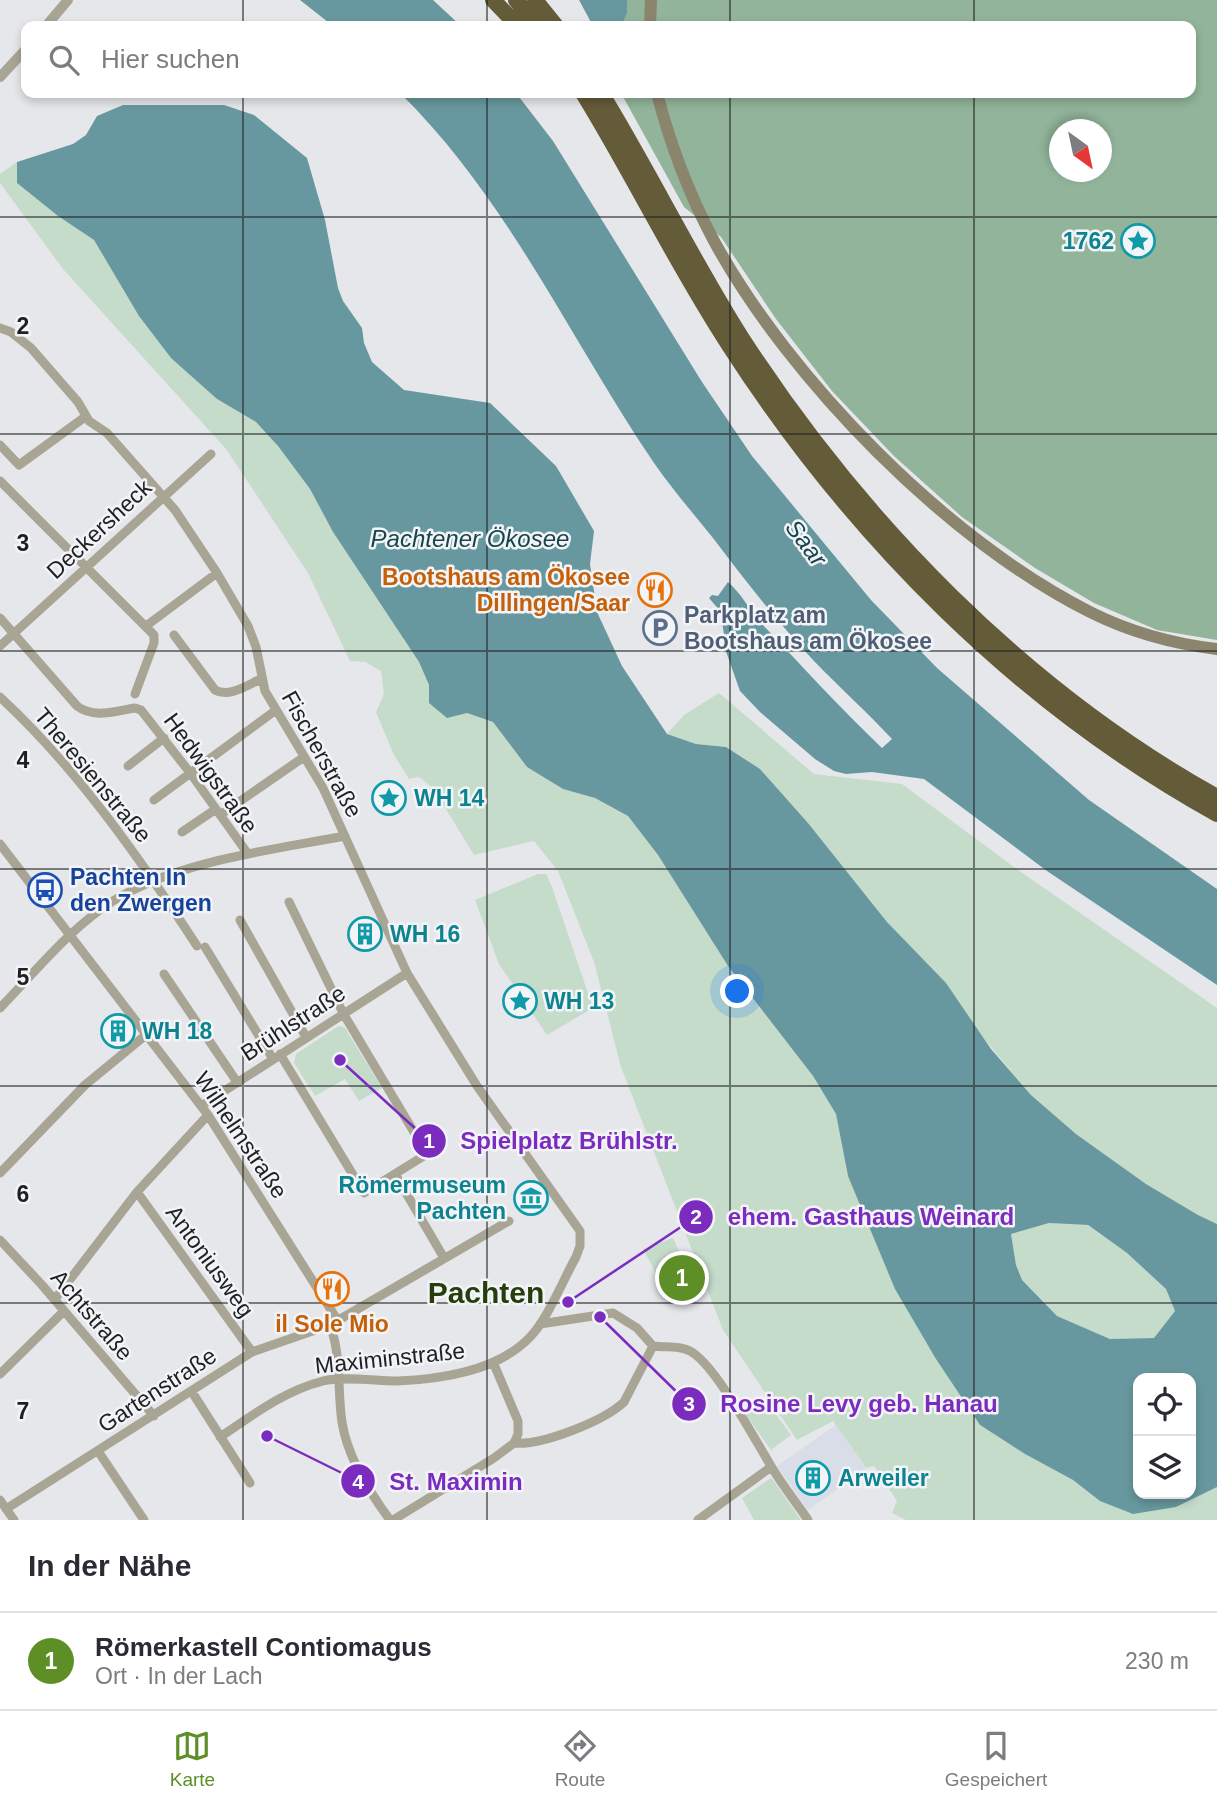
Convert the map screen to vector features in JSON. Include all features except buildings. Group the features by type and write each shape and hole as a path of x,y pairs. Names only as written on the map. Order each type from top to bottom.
{"highway":[{"path":"493,0 513,21"},
{"path":"516,0 533,21"},
{"path":"535,0 552,21"},
{"path":"549,0 561,21"},
{"path":"576,98 610,136"},
{"path":"586,98 727,343 789,433 868,531 958,623 1041,695 1126,758 1217,814"},
{"path":"605,98 740,335 801,425 880,522 969,612 1051,683 1135,745 1217,797"}],"main road":[{"path":"650,21 651,0"},
{"path":"659,98 679,165 721,252 777,337 830,402 860,433 922,493 973,537 1066,600 1124,627 1168,640 1217,649"}],"street":[{"path":"50,21 68,0"},
{"path":"0,77 21,54"},
{"name":"Fischerstraße","path":"0,328 11,332 32,348 78,402 85,417 107,433 163,496 217,573 248,626 256,647 261,679 276,710 323,788 407,973 477,1086 580,1230"},
{"path":"0,445 19,465 85,417"},
{"name":"Deckersheck","path":"0,646 211,454"},
{"path":"0,481 154,635 154,643 135,694"},
{"path":"146,626 217,573"},
{"path":"0,618 13,634"},
{"name":"Hedwigstraße","path":"13,634 85,712 94,714 135,708 141,710 191,774 247,854"},
{"path":"174,635 215,690 221,694 261,679"},
{"name":"Theresienstraße","path":"0,697 66,767 154,880 276,1057 364,1193 395,1174"},
{"path":"154,800 276,710"},
{"path":"128,766 164,738"},
{"path":"182,832 304,757"},
{"path":"0,1008 71,935 112,902 154,880 247,854 345,836"},
{"name":"Wilhelmstraße","path":"0,844 208,1115 334,1323 344,1435 374,1496 391,1520"},
{"path":"289,902 343,1013 427,1154 395,1174 444,1258"},
{"path":"240,920 306,1037"},
{"name":"Brühlstraße","path":"201,1106 407,973"},
{"path":"164,974 237,1083"},
{"path":"0,1173 85,1085 147,1034"},
{"path":"55,1299 137,1192 208,1115"},
{"name":"Antoniusweg","path":"137,1192 252,1352"},
{"name":"Gartenstraße","path":"3,1504 98,1451 252,1352 334,1323 509,1222"},
{"name":"Maximinstraße","path":"220,1437 281,1397 324,1380 401,1381 437,1377 469,1371 520,1347 540,1324 576,1257 580,1246 580,1230"},
{"name":"Achtstraße","path":"0,1240 55,1299 154,1416"},
{"path":"0,1374 64,1311"},
{"path":"540,1324 613,1313 637,1328 653,1346 682,1348 693,1352 738,1411 808,1520"},
{"path":"514,1443 535,1442 616,1409 624,1402 653,1346"},
{"path":"391,1520 494,1458 514,1443 518,1434 518,1421 493,1362"},
{"path":"192,1392 250,1483"},
{"path":"98,1451 144,1520"},
{"path":"698,1520 771,1466"},
{"path":"3,1504 14,1520"}],"shaded area":[{"path":"836,1425 866,1469 808,1510 777,1466"}],"green space":[{"path":"627,0 1217,0 1217,640 1157,630 1094,603 1035,568 962,517 894,456 832,391 776,319 721,237 684,207 624,98 1196,98 1196,21 624,21 627,14"},
{"path":"17,162 17,183 58,216 94,240 139,315 217,399 256,422 278,446 310,489 333,532 419,662 429,685 467,713 493,722 527,767 563,789 595,798 628,816 658,855 728,966 813,1076 836,1114 848,1176 980,1425 1073,1480 1100,1501 1176,1507 1217,1487 1217,1520 906,1520 892,1513 897,1501 874,1466 866,1468 833,1421 797,1440 723,1330 621,1067 594,962 558,871 534,841 474,855 433,788 419,777 409,779 393,753 376,712 384,694 381,671 365,662 350,661 308,573 226,449 63,269 0,183 0,174"},
{"path":"719,693 814,774 902,784 1014,867 1217,1008 1217,1224 1146,1184 1076,1134 1031,1095 808,823 760,769 726,747 696,744 667,734 684,715"},
{"path":"538,874 546,874 552,887 593,1008 547,1035 499,964 475,900"},
{"path":"341,1026 345,1028 382,1088 359,1101 345,1079 315,1096 294,1063 296,1054"},
{"path":"1049,1223 1087,1225 1127,1253 1166,1289 1175,1311 1154,1338 1110,1339 1057,1316 1022,1280 1016,1265 1011,1234"},
{"path":"673,1238 685,1264 660,1280 643,1249"},
{"path":"766,1401 791,1435 771,1450 746,1415"},
{"path":"771,1478 801,1520 754,1520 742,1498"}],"water":[{"path":"300,0 433,0 456,21 327,21"},
{"path":"579,0 627,0 627,14 624,21 590,21"},
{"name":"Saar","path":"405,98 520,98 553,141 702,382 752,456 871,600 937,668 1089,800 1217,889 1217,985 1047,871 924,779 872,772 846,774 834,771 815,759 760,712 740,691 723,643 720,611 709,598 712,595 718,596 728,582 762,624 882,748 892,739 787,631 668,482 623,416 506,224 438,134"},
{"name":"Pachtener Ökosee","path":"123,105 224,105 254,115 307,158 325,220 338,288 343,301 362,328 364,343 372,362 404,390 490,403 556,466 594,531 590,564 597,612 622,666 667,734 696,744 726,747 760,769 808,823 887,922 946,983 991,1049 1031,1095 1076,1134 1146,1184 1217,1224 1217,1487 1196,1497 1196,1373 1133,1373 1133,1499 1192,1499 1176,1507 1133,1514 1100,1501 1073,1480 980,1425 936,1359 895,1289 848,1176 836,1114 813,1076 728,966 658,855 628,816 595,798 563,789 527,767 493,722 467,713 447,718 429,703 429,685 419,662 333,532 310,489 278,446 256,422 217,399 171,358 139,316 94,240 58,216 17,183 17,162 73,144 86,135 97,116","holes":["1049,1223 1088,1225 1127,1253 1166,1289 1175,1311 1154,1338 1110,1339 1057,1316 1022,1280 1016,1265 1011,1234"]}],"place":[{"name":"1762","path":"1138,241"},
{"name":"Bootshaus am Ökosee Dillingen/Saar","path":"655,590"},
{"name":"Parkplatz am Bootshaus am Ökosee","path":"660,628"},
{"name":"WH 14","path":"389,798"},
{"name":"Pachten In den Zwergen","path":"45,890"},
{"name":"WH 16","path":"365,934"},
{"name":"WH 13","path":"520,1001"},
{"name":"WH 18","path":"118,1031"},
{"name":"Spielplatz Brühlstr.","path":"340,1060"},
{"name":"Römermuseum Pachten","path":"531,1198"},
{"name":"Römerkastell Contiomagus","path":"682,1278"},
{"name":"il Sole Mio","path":"332,1289"},
{"name":"ehem. Gasthaus Weinard","path":"568,1302"},
{"name":"Rosine Levy geb. Hanau","path":"600,1317"},
{"name":"St. Maximin","path":"267,1436"},
{"name":"Arweiler","path":"813,1478"}],"district":[{"name":"Pachten","path":"486,1293"}]}
